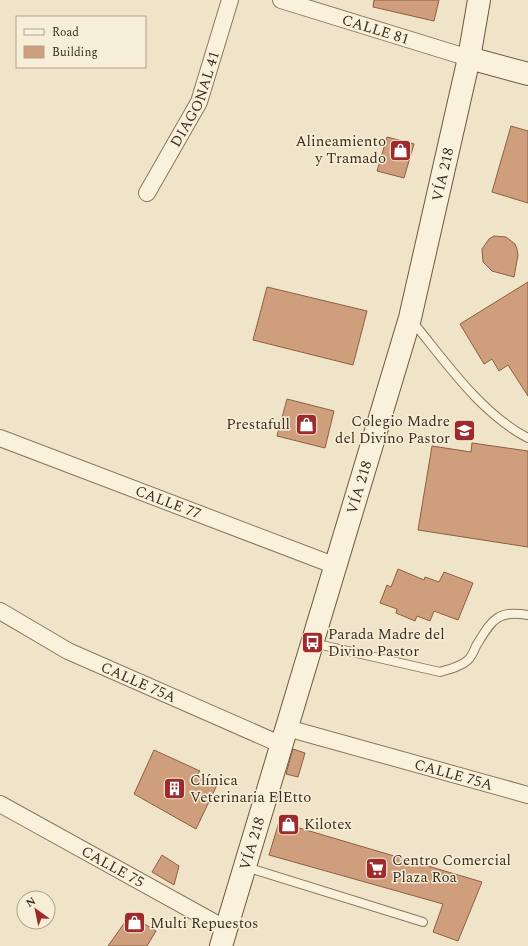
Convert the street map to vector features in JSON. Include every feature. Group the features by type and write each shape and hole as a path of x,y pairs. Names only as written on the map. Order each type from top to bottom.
{"main road":[{"name":"VÍA 218","path":"224,938 410,318 469,58 479,0"},
{"path":"469,58 528,74"}],"street":[{"name":"DIAGONAL 41","path":"147,193 199,102 230,0"},
{"name":"CALLE 81","path":"281,0 469,58"},
{"name":"CALLE 77","path":"0,438 336,566"},
{"name":"CALLE 75A","path":"0,611 68,651 284,737 528,795"},
{"name":"CALLE 75","path":"0,804 224,938"}],"lane":[{"path":"410,318 481,402 515,432 528,438"},
{"path":"312,643 440,672 457,668 469,659 488,625 501,614 516,613 528,615"},
{"path":"245,866 423,922"}],"building":[{"path":"374,0 439,0 434,21 373,7"},
{"path":"511,126 528,131 528,203 492,192"},
{"path":"387,137 414,144 404,178 377,171"},
{"path":"494,236 506,237 515,244 518,255 514,277 492,271 483,262 482,249 489,239"},
{"path":"528,282 528,396 508,365 499,371 492,359 484,364 460,324"},
{"path":"267,287 367,311 353,365 253,340"},
{"name":"Prestafull","path":"287,399 334,411 325,448 277,436"},
{"path":"472,443 528,451 528,547 418,530 432,446 471,452"},
{"path":"398,569 424,580 425,577 439,582 444,572 473,583 458,620 434,611 430,621 417,616 415,621 396,613 397,609 380,603 387,585 391,587"},
{"path":"293,749 305,753 298,777 286,774"},
{"name":"Clínica Veterinaria ElEtto","path":"154,750 200,771 196,776 217,785 196,829 134,794"},
{"name":"Centro Comercial Plaza Roa","path":"279,822 482,882 458,941 433,932 443,904 269,855"},
{"path":"162,855 179,866 174,885 152,872"},
{"name":"Multi Repuestos","path":"130,915 156,931 147,946 108,946"}],"place":[{"name":"Alineamiento y Tramado","path":"401,150"},
{"name":"Prestafull","path":"306,424"},
{"name":"Colegio Madre del Divino Pastor","path":"465,430"},
{"name":"Parada Madre del Divino Pastor","path":"312,643"},
{"name":"Clínica Veterinaria ElEtto","path":"175,789"},
{"name":"Kilotex","path":"288,824"},
{"name":"Centro Comercial Plaza Roa","path":"377,869"},
{"name":"Multi Repuestos","path":"134,923"}]}
